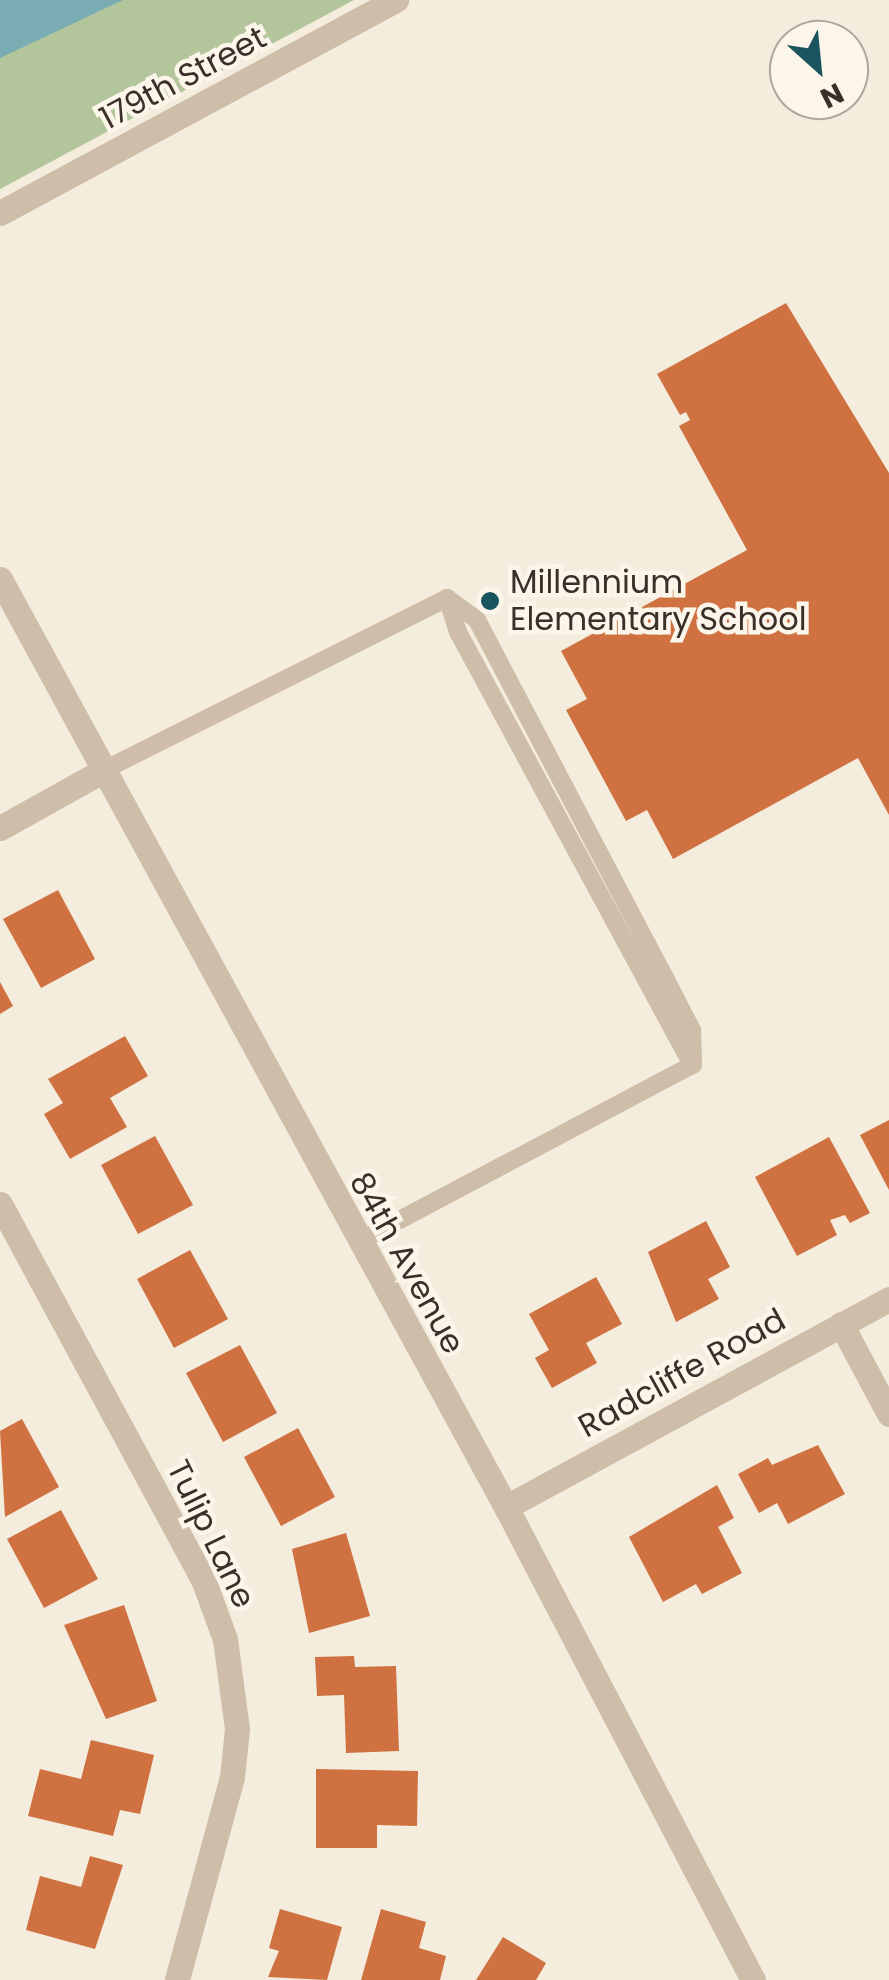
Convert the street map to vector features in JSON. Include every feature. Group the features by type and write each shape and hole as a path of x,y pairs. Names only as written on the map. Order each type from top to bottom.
{"street":[{"name":"179th Street","path":"0,212 396,0"},
{"name":"84th Avenue","path":"0,579 358,1242 506,1507 752,1980"},
{"path":"0,828 104,770"},
{"name":"Tulip Lane","path":"0,1204 195,1563 225,1639 237,1730 232,1777 177,1980"},
{"name":"Radcliffe Road","path":"506,1507 889,1299"},
{"path":"840,1324 889,1414"}],"lane":[{"path":"104,770 446,598 477,620 692,1030 692,1065 358,1242"}],"green space":[{"path":"0,0 354,0 0,189"}],"water":[{"path":"0,0 123,0 0,58"}],"building":[{"path":"786,303 889,473 889,815 858,758 673,859 647,810 626,821 566,710 587,699 561,651 747,550 679,426 690,420 686,412 680,415 657,374"},
{"path":"58,890 95,959 41,988 3,919"},
{"path":"0,982 13,1006 0,1014"},
{"path":"125,1036 148,1076 110,1098 127,1127 70,1159 44,1114 63,1103 48,1079"},
{"path":"889,1120 889,1190 860,1135"},
{"path":"155,1136 193,1205 138,1234 101,1165"},
{"path":"829,1137 870,1213 850,1223 845,1215 830,1220 837,1235 797,1256 755,1177"},
{"path":"706,1221 730,1267 708,1279 719,1299 676,1322 648,1252"},
{"path":"190,1250 228,1319 174,1348 137,1279"},
{"path":"596,1277 622,1324 586,1343 597,1363 552,1388 535,1358 549,1350 529,1314"},
{"path":"240,1345 277,1413 223,1442 186,1373"},
{"path":"22,1419 59,1487 5,1517 0,1431"},
{"path":"298,1428 335,1497 281,1526 244,1457"},
{"path":"818,1445 845,1494 788,1524 777,1503 759,1513 738,1474 768,1458 772,1465"},
{"path":"717,1485 734,1518 718,1527 742,1573 702,1594 696,1584 663,1602 629,1537"},
{"path":"61,1510 98,1579 44,1608 7,1539"},
{"path":"346,1533 370,1616 309,1633 292,1549"},
{"path":"124,1605 157,1701 106,1719 64,1625"},
{"path":"354,1656 355,1667 396,1666 399,1751 346,1753 344,1695 317,1696 315,1657"},
{"path":"91,1740 154,1755 140,1814 120,1810 113,1836 28,1816 40,1769 81,1779"},
{"path":"316,1769 418,1771 417,1826 377,1825 377,1848 316,1848"},
{"path":"90,1856 123,1865 95,1949 26,1930 40,1876 81,1887"},
{"path":"280,1909 342,1927 327,1980 268,1977 279,1951 269,1948"},
{"path":"381,1909 426,1922 419,1948 446,1956 440,1980 361,1980"},
{"path":"503,1937 546,1963 536,1980 476,1980"}],"place":[{"name":"Millennium Elementary School","path":"490,601"}]}
